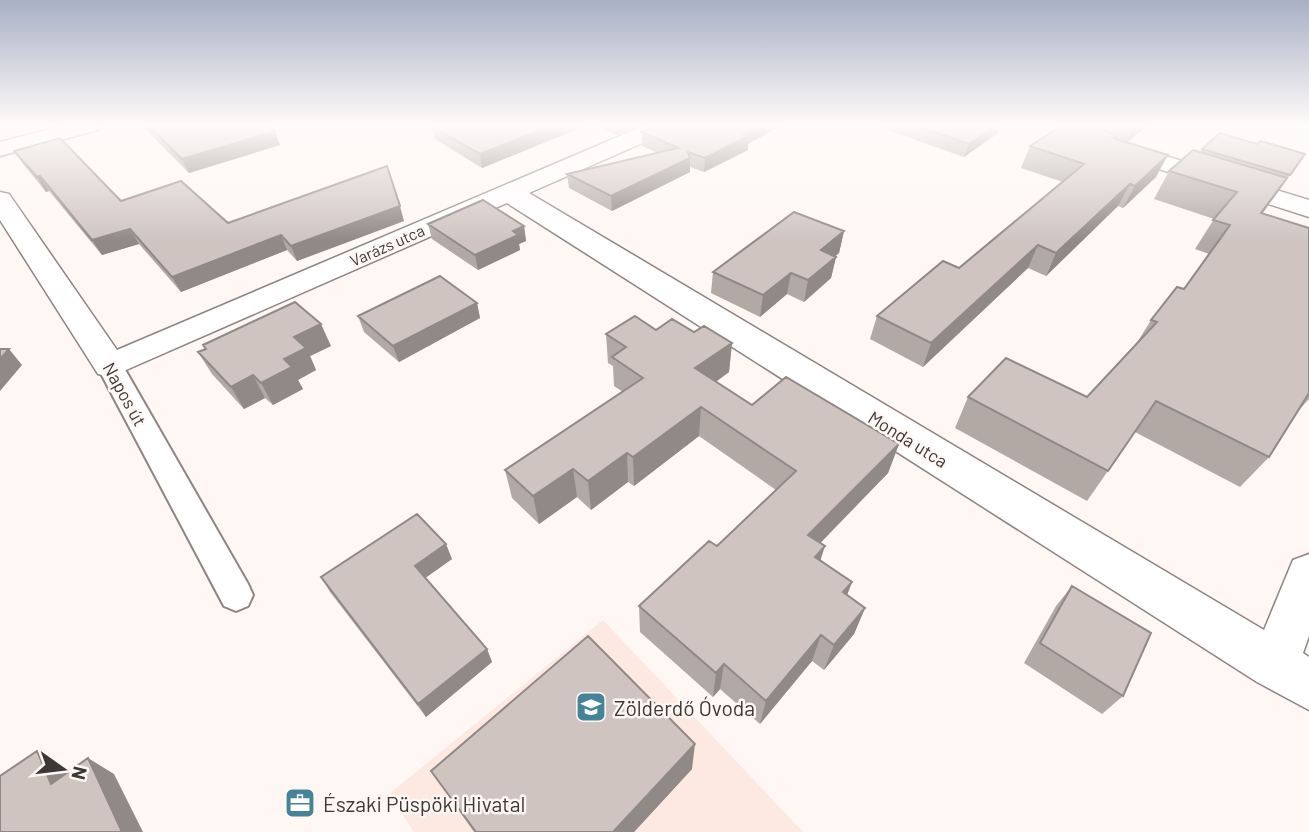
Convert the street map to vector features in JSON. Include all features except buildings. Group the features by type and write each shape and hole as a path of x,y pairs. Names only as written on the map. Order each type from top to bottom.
{"street":[{"name":"Varázs utca","path":"110,366 574,164"},
{"path":"1166,164 1309,209"},
{"name":"Monda utca","path":"508,192 1292,675"},
{"name":"Napos út","path":"0,200 110,366 236,595"},
{"path":"1292,675 1309,575"}],"shaded area":[{"name":"Zölderdő Óvoda","path":"603,620 803,832 414,832 389,794"}],"place":[{"name":"Zölderdő Óvoda","path":"591,707"},
{"name":"Északi Püspöki Hivatal","path":"300,803"}]}
